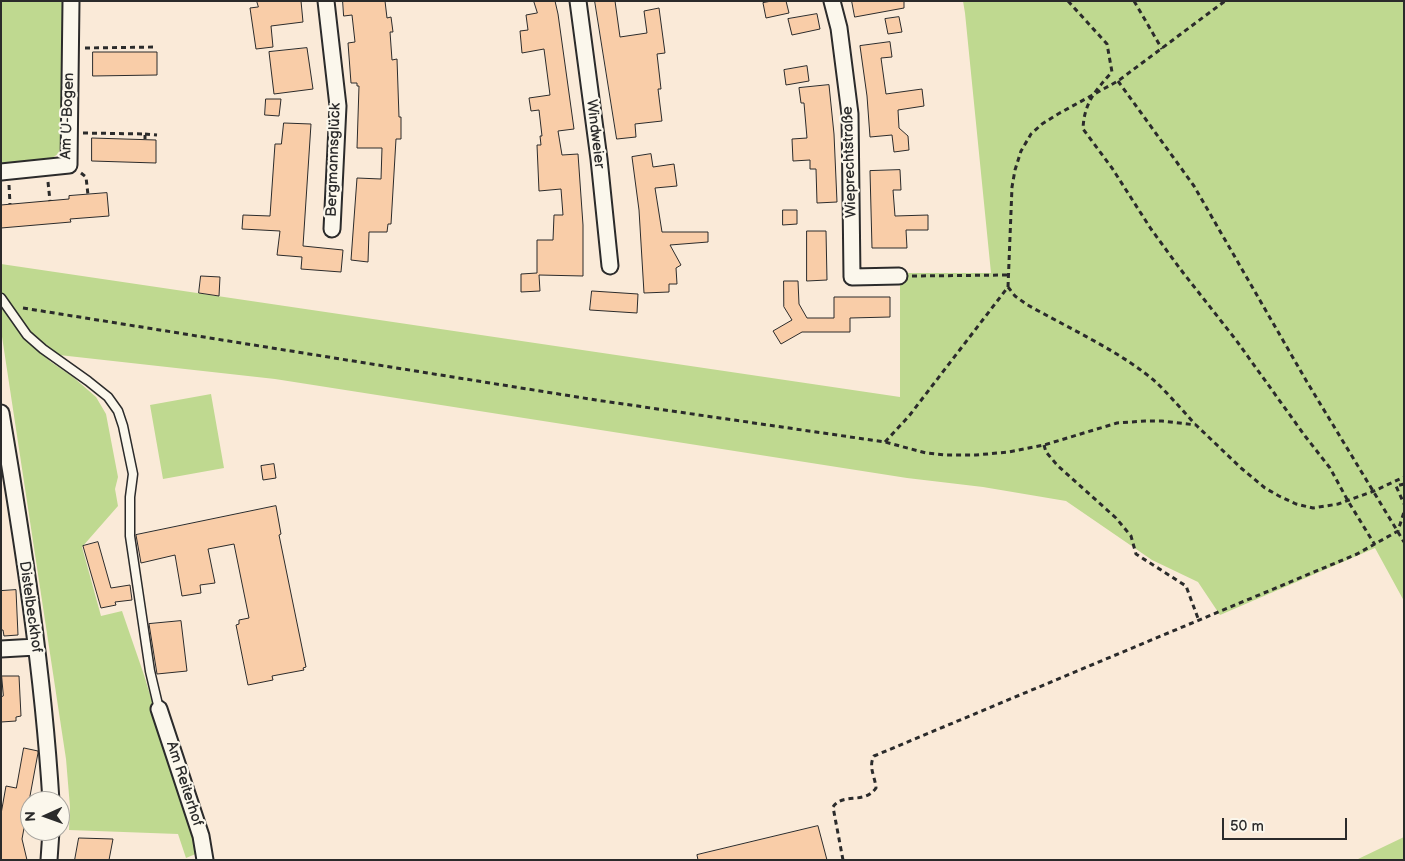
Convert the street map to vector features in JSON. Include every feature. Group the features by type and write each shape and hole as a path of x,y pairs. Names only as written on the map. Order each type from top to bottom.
{"street":[{"name":"Am U-Bogen","path":"1,172 69,165 70,1"},
{"name":"Bergmannsglück","path":"326,1 338,106 332,229"},
{"name":"Windweier","path":"578,1 599,159 610,266"},
{"name":"Wieprechtstraße","path":"832,1 839,28 850,114 852,277 899,276"},
{"name":"Distelbeckhof","path":"1,413 45,715 50,791"},
{"path":"1,648 36,647"},
{"name":"Am Reiterhof","path":"159,709 201,836 205,860"},
{"path":"49,860 50,841"}],"lane":[{"path":"1,298 27,335 108,397 118,411 124,426 133,474 130,497 130,536 150,671 159,709"}],"path":[{"path":"1068,1 1107,44 1112,72 1091,96 1083,115 1082,129 1112,168 1180,270 1236,340 1330,468 1348,502 1375,545"},
{"path":"1134,1 1162,49"},
{"path":"885,442 908,416 1008,287 1012,187 1021,151 1032,134 1042,124 1118,81 1225,1"},
{"path":"71,48 138,50 157,47"},
{"path":"1118,81 1194,186 1317,399 1404,542"},
{"path":"70,132 111,136 145,137 157,135"},
{"path":"69,165 86,177 88,194"},
{"path":"899,276 1009,276"},
{"path":"1008,287 1015,296 1026,304 1118,355 1144,373 1158,384 1196,425 1241,468 1279,496 1296,504 1313,508 1348,502 1404,476"},
{"path":"7,308 41,310 614,403 885,442 926,453 946,456 1009,452 1044,445 1118,423 1144,421 1196,425"},
{"path":"1044,445 1046,452 1058,466 1120,522 1131,536 1136,554 1186,586 1199,621"},
{"path":"1404,484 1396,486 1404,504"},
{"path":"843,860 833,806 841,800 872,794 876,788 871,769 871,762 874,756 1336,564 1375,545 1398,531 1404,512"}],"green space":[{"path":"1,1 62,1 64,82 61,144 59,153 51,159 1,163"},
{"path":"963,1 1404,1 1404,601 1375,548 1220,615 1198,582 1152,560 1066,501 983,487 907,478 275,379 41,353 96,397 106,414 118,477 115,489 118,506 82,547 101,616 122,611 144,675 198,853 186,858 178,834 70,830 70,791 66,759 1,330 1,264 900,397 900,273 991,273"},
{"path":"211,394 224,468 163,479 150,405"},
{"path":"1404,837 1404,860 1356,860"}],"building":[{"path":"257,1 301,1 303,22 271,26 273,47 256,49 250,8 258,7"},
{"path":"343,1 385,1 387,18 391,17 393,32 390,32 392,60 397,59 401,139 396,139 391,224 388,224 387,232 369,232 368,262 351,260 357,178 381,179 382,148 357,148 359,86 357,86 357,83 351,83 348,43 355,42 352,15 344,16"},
{"path":"534,1 555,1 558,14 574,129 558,131 562,155 578,154 583,225 583,276 539,275 540,291 521,292 521,274 537,273 537,240 553,240 554,215 563,215 561,189 539,191 537,145 541,145 540,136 542,136 539,110 531,111 529,98 550,95 544,49 522,53 520,31 528,30 526,15 537,13"},
{"path":"595,1 615,1 620,37 647,33 644,11 659,8 665,53 657,54 661,89 658,89 662,121 635,124 636,137 617,139"},
{"path":"786,1 789,13 766,18 763,3"},
{"path":"852,1 904,1 904,8 855,17"},
{"path":"817,14 820,29 792,35 788,19"},
{"path":"899,17 902,32 888,34 885,19"},
{"path":"890,42 892,57 881,58 886,94 922,89 924,106 898,110 899,128 908,136 909,150 894,152 892,135 870,137 860,46"},
{"path":"307,48 313,89 274,94 269,52"},
{"path":"93,52 157,52 157,75 93,76"},
{"path":"807,66 809,81 786,85 784,70"},
{"path":"829,85 834,134 837,202 817,203 816,169 810,169 810,160 793,161 792,139 807,138 804,103 801,103 799,88"},
{"path":"266,99 281,99 279,116 265,115"},
{"path":"284,123 311,124 303,246 343,250 341,272 301,269 302,257 277,255 280,231 242,229 243,215 270,216 275,144 281,144"},
{"path":"92,138 156,140 156,163 92,161"},
{"path":"651,154 653,167 674,164 677,186 655,188 662,232 708,232 708,242 670,245 681,265 676,268 677,284 669,284 669,292 644,293 639,210 632,157"},
{"path":"900,170 901,190 893,190 895,216 928,215 928,230 906,230 907,248 872,248 870,171"},
{"path":"107,193 109,216 70,219 71,222 1,228 1,205 69,199 69,196"},
{"path":"783,210 797,210 797,224 783,225"},
{"path":"807,231 826,231 827,280 807,281"},
{"path":"201,276 220,277 219,296 199,293"},
{"path":"784,281 798,281 799,304 807,318 834,318 834,297 890,297 890,317 850,318 850,332 802,332 781,344 773,331 792,320 784,307"},
{"path":"592,291 638,294 637,313 590,310"},
{"path":"274,464 276,478 263,480 261,466"},
{"path":"276,506 281,534 279,535 306,667 303,668 304,670 272,676 273,680 248,685 236,625 239,624 239,620 249,618 234,544 208,549 215,583 200,585 201,593 182,596 175,555 141,563 136,535"},
{"path":"98,542 111,588 130,585 132,600 115,602 116,605 101,608 83,546"},
{"path":"16,590 18,635 4,636 3,630 1,630 1,591"},
{"path":"181,621 187,671 157,674 149,624"},
{"path":"2,676 19,676 21,716 16,717 16,721 1,722"},
{"path":"24,748 38,751 31,791 20,791 20,841 22,841 27,860 1,860 1,814 6,786 16,788"},
{"path":"818,826 827,860 698,860 697,855"},
{"path":"79,838 113,839 109,860 75,860"}]}
